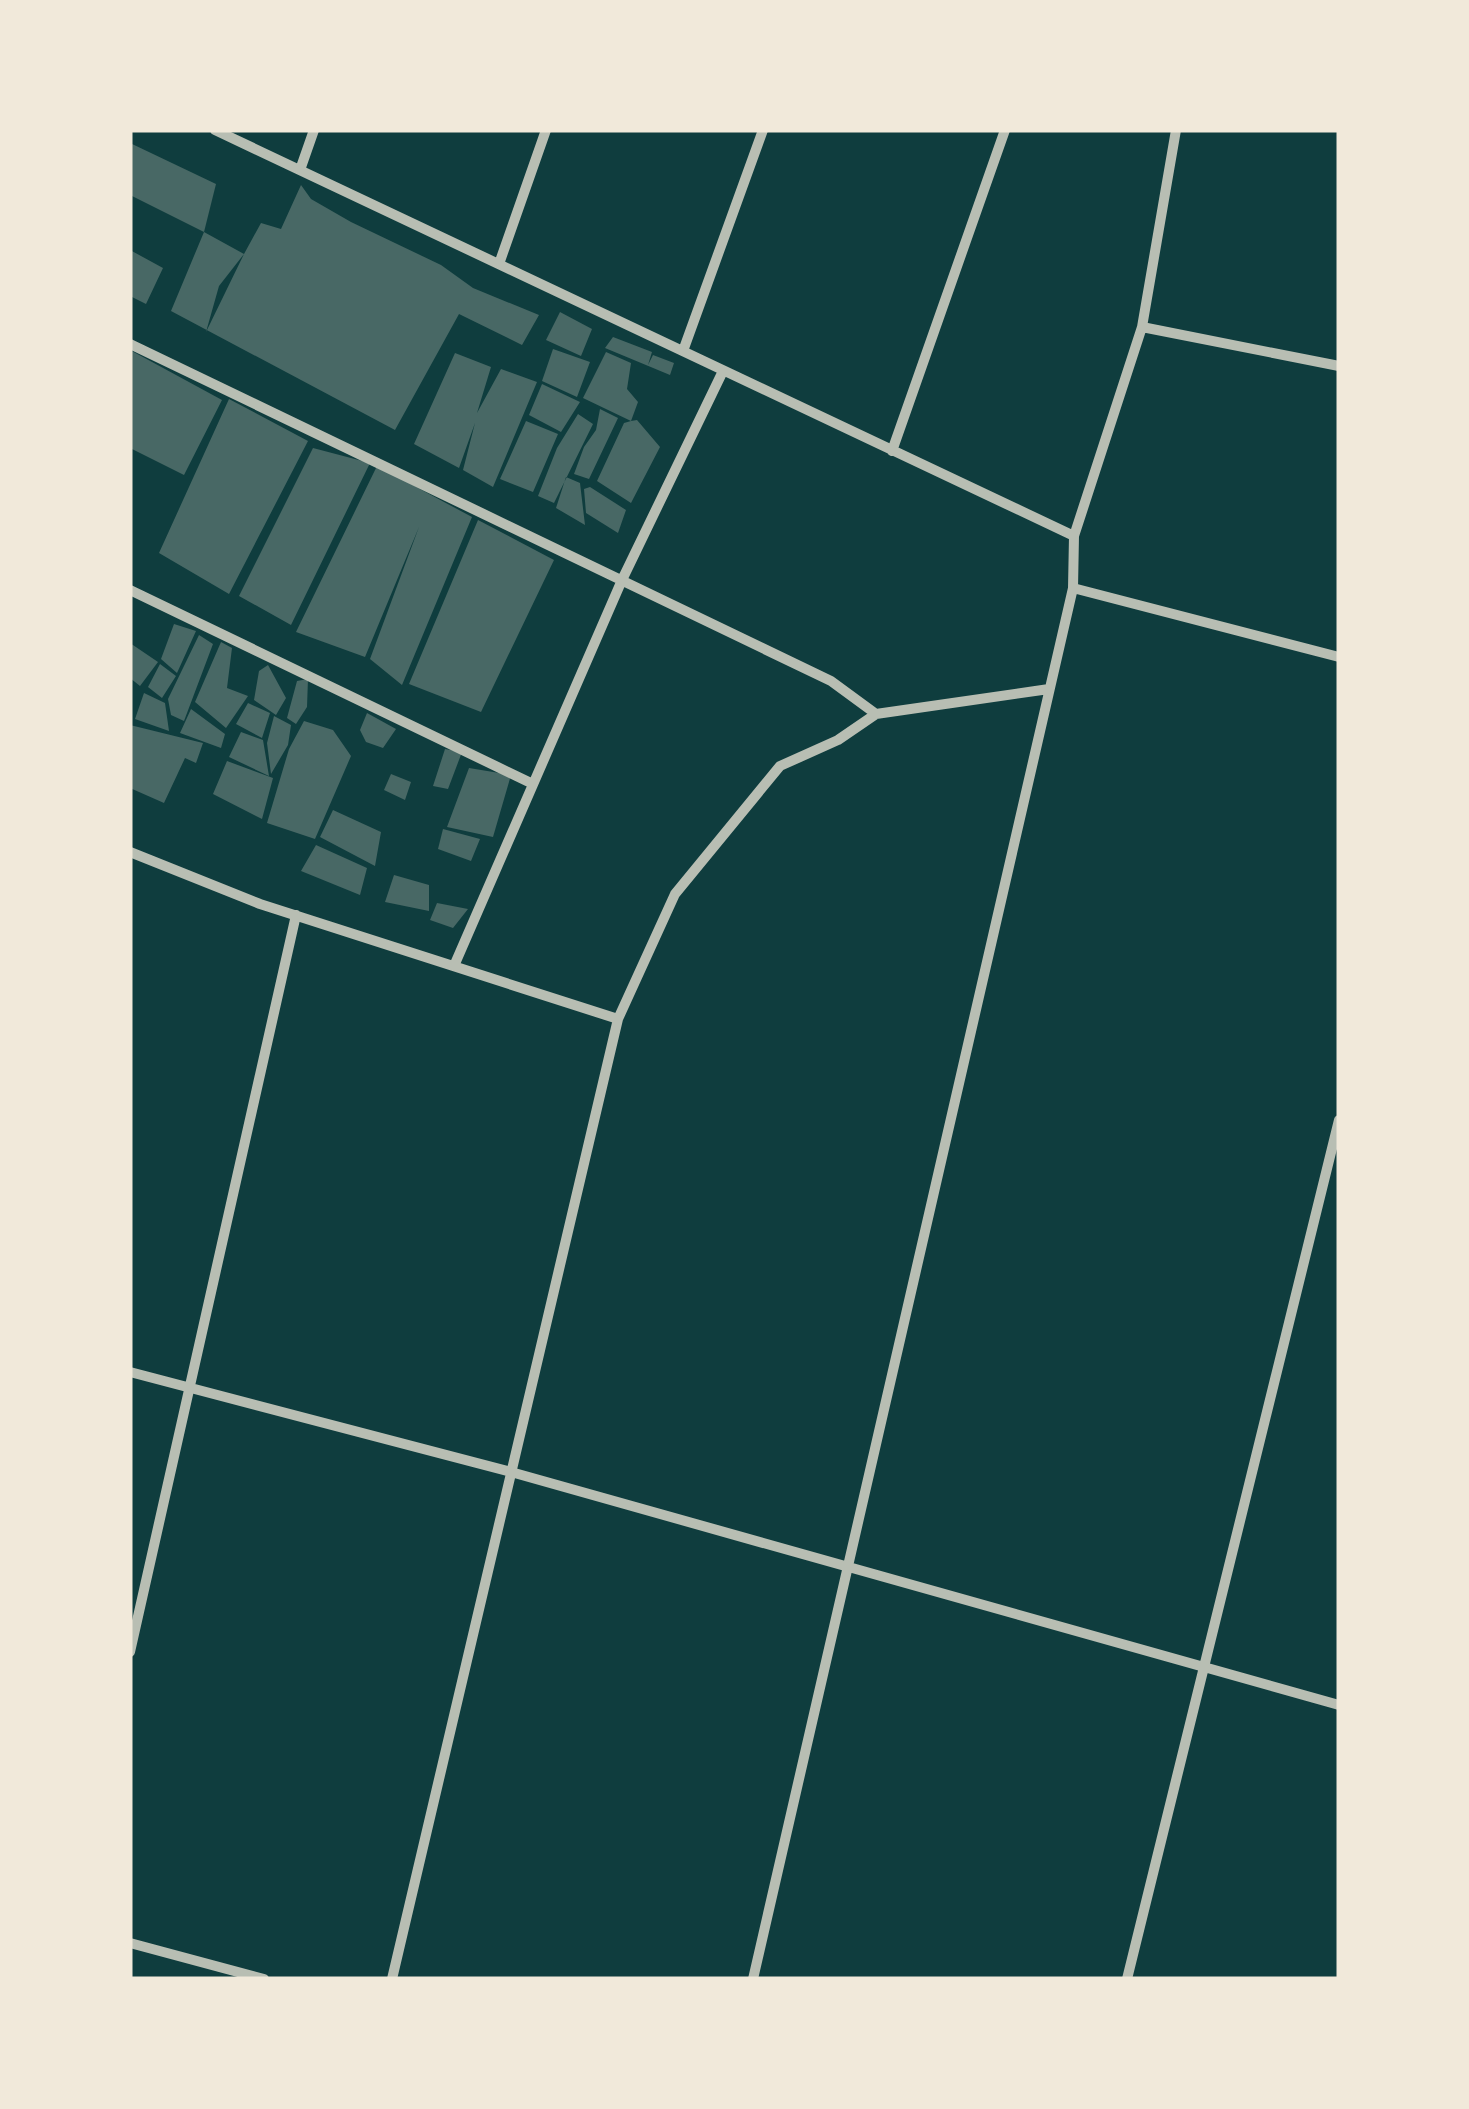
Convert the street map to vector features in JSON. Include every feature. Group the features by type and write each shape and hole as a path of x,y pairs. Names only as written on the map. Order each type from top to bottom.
{"street":[{"path":"214,130 1074,536"},
{"path":"300,170 314,130"},
{"path":"499,264 546,130"},
{"path":"683,351 763,130"},
{"path":"892,451 1005,130"},
{"path":"753,1979 1073,588 1074,536 1142,327 1176,130"},
{"path":"1142,327 1339,366"},
{"path":"130,344 831,681 876,714"},
{"path":"454,966 622,580 723,370"},
{"path":"1073,588 1339,658"},
{"path":"130,590 533,784"},
{"path":"392,1979 618,1019 675,894 780,766 838,740 876,714 962,698 1050,689"},
{"path":"130,852 296,915 618,1019"},
{"path":"130,1652 296,915"},
{"path":"1126,1979 1339,1120"},
{"path":"130,1372 511,1472 1205,1671 1339,1705"},
{"path":"130,1943 264,1979"}],"building":[{"path":"130,143 216,184 204,232 130,195"},
{"path":"301,185 311,199 351,222 441,265 473,288 539,315 522,345 459,314 395,430 207,330 261,223 281,229"},
{"path":"204,232 244,254 219,286 207,330 171,311"},
{"path":"130,250 163,268 146,304 130,296"},
{"path":"560,312 592,329 581,356 546,340"},
{"path":"613,337 652,352 648,365 653,355 674,363 670,375 605,348"},
{"path":"553,349 590,362 577,397 542,381"},
{"path":"130,350 222,400 184,475 130,448"},
{"path":"606,352 631,363 627,389 638,402 631,421 583,398"},
{"path":"455,353 491,367 477,413 501,369 537,382 493,487 463,470 475,423 459,468 414,444"},
{"path":"542,384 580,402 561,432 529,415"},
{"path":"229,399 308,441 229,594 159,553"},
{"path":"600,409 618,418 589,479 574,474 584,447 596,430"},
{"path":"578,414 593,424 554,503 538,496 557,448"},
{"path":"637,420 660,447 631,503 597,481 624,423"},
{"path":"526,421 558,434 533,492 500,479"},
{"path":"313,448 370,463 291,625 239,596"},
{"path":"377,466 472,517 402,685 370,659 419,527 365,657 296,632"},
{"path":"566,477 580,483 585,525 556,508"},
{"path":"590,487 626,510 618,533 586,513 584,489"},
{"path":"478,520 554,560 481,712 409,684"},
{"path":"174,624 196,631 177,673 161,659"},
{"path":"199,635 213,644 184,721 171,715 168,699"},
{"path":"221,642 232,648 227,688 248,696 226,728 195,702"},
{"path":"130,643 158,662 140,686 130,678"},
{"path":"160,664 176,676 162,698 148,687"},
{"path":"268,665 286,698 276,715 254,700 259,671"},
{"path":"308,679 307,707 296,724 287,718 297,681"},
{"path":"144,693 165,703 169,731 135,719"},
{"path":"248,703 270,713 262,738 236,724"},
{"path":"191,709 225,734 221,748 180,733"},
{"path":"367,713 396,729 383,748 366,742 360,730"},
{"path":"274,716 291,725 288,745 271,774 267,743"},
{"path":"304,721 333,730 351,756 315,839 267,823 289,749"},
{"path":"130,725 203,743 196,763 185,758 164,803 130,788"},
{"path":"241,732 263,740 269,776 229,757"},
{"path":"445,749 462,752 448,789 433,786"},
{"path":"227,761 273,778 262,819 213,794"},
{"path":"469,768 511,775 493,837 447,827"},
{"path":"391,774 411,782 405,800 384,790"},
{"path":"333,810 381,832 375,866 320,837"},
{"path":"443,829 480,839 471,861 438,849"},
{"path":"316,845 367,868 360,895 301,871"},
{"path":"394,875 429,885 429,911 385,902"},
{"path":"437,903 468,909 453,928 430,920"}]}
